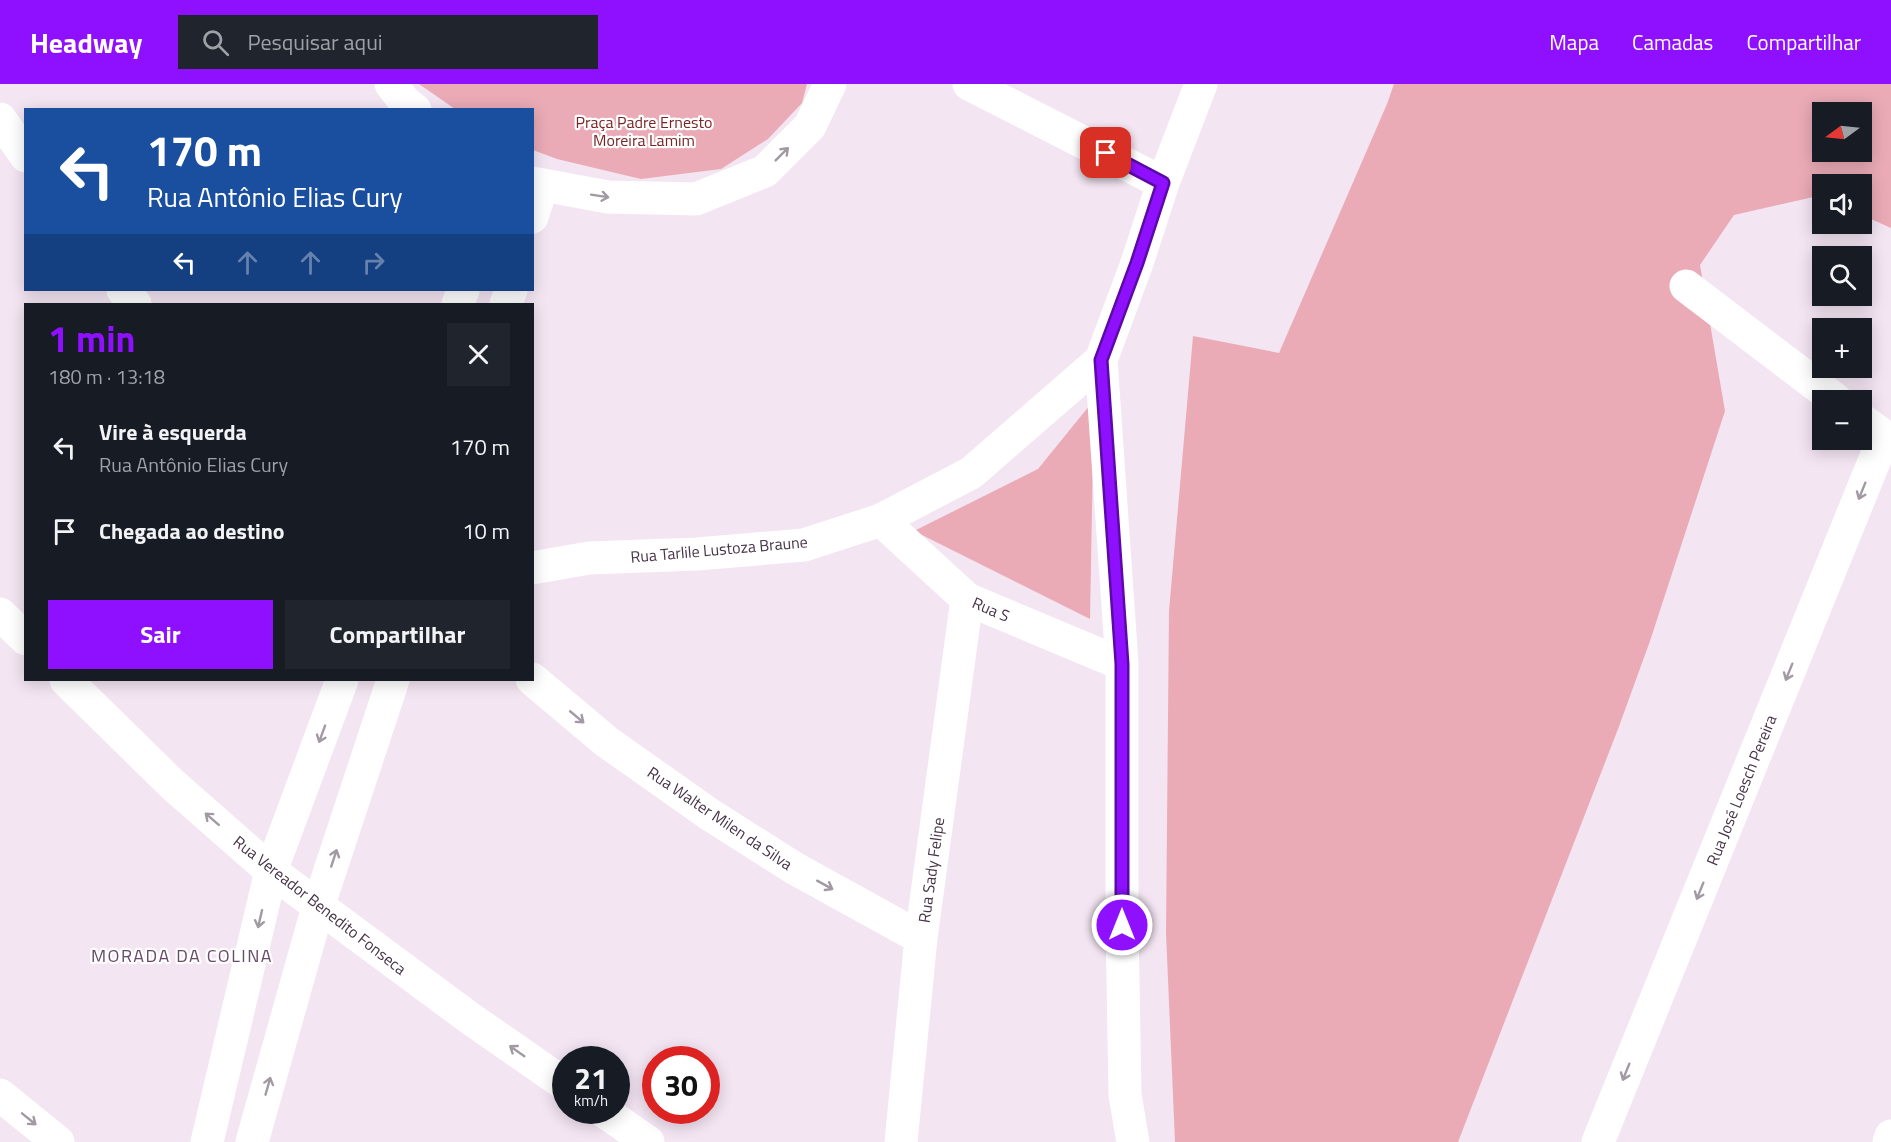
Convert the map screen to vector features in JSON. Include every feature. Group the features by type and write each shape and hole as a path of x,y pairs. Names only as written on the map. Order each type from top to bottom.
{"street":[{"path":"391,84 413,108"},
{"path":"534,204 537,184 608,197 696,199 765,171 810,126 830,84"},
{"path":"969,84 1163,183"},
{"path":"1133,1142 1125,1083 1122,664 1101,360 1137,263 1163,183 1202,84"},
{"path":"0,119 24,153"},
{"path":"1686,286 1823,390"},
{"path":"124,291 134,303"},
{"name":"Rua Tarlile Lustoza Braune","path":"534,568 589,558 697,554 804,545 881,520 971,473 1101,360"},
{"name":"Rua José Loesch Pereira","path":"1598,1142 1879,432"},
{"name":"Rua S","path":"881,520 967,599 1122,664"},
{"name":"Rua Sady Felipe","path":"901,1142 921,938 967,599"},
{"path":"0,614 24,637"},
{"name":"Rua Vereador Benedito Fonseca","path":"67,681 172,784 271,871 471,1019 552,1075"},
{"path":"207,1142 271,871 342,681"},
{"path":"252,1142 318,907 393,681"},
{"name":"Rua Walter Milen da Silva","path":"534,681 607,741 709,814 794,868 921,938"},
{"path":"0,1095 58,1142"},
{"path":"622,1124 648,1142"},
{"path":"1888,1142 1891,1136"}],"green space":[{"name":"Praça Padre Ernesto Moreira Lamim","path":"419,84 807,84 802,103 768,139 721,169 641,179 557,159 534,150 534,108 454,108"},
{"path":"1394,84 1891,84 1891,228 1872,219 1872,174 1812,174 1812,197 1734,215 1700,265 1725,411 1650,641 1618,729 1458,1142 1175,1142 1166,933 1169,611 1193,336 1279,353"},
{"path":"1094,400 1090,619 914,531 1038,469"}],"district":[{"name":"MORADA DA COLINA","path":"182,956"}],"route":[{"path":"1106,153 1163,183 1137,263 1101,360 1122,664 1122,925"}]}
